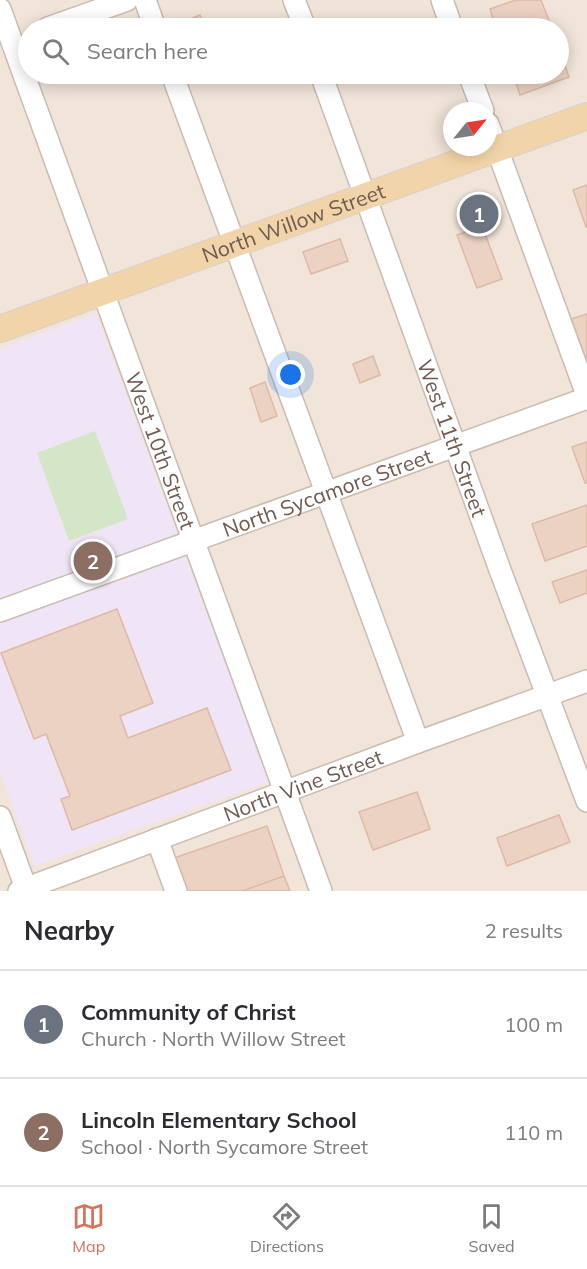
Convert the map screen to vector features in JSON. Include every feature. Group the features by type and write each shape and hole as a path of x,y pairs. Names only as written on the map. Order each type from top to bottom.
{"main road":[{"name":"North Willow Street","path":"497,148 587,116"},
{"name":"North Willow Street","path":"0,329 476,156"}],"street":[{"path":"76,18 127,0"},
{"path":"145,0 151,18"},
{"path":"294,0 301,18"},
{"path":"442,0 448,18"},
{"name":"West 10th Street","path":"0,9 13,41"},
{"name":"West 10th Street","path":"28,84 321,891"},
{"path":"176,84 418,742"},
{"name":"West 11th Street","path":"325,84 587,801"},
{"path":"473,84 480,102"},
{"path":"497,148 587,396"},
{"name":"North Sycamore Street","path":"0,611 587,396"},
{"name":"North Vine Street","path":"24,890 587,681"},
{"path":"0,817 24,890"},
{"path":"157,839 176,891"}],"shaded area":[{"path":"0,0 587,0 587,891 0,891"},
{"path":"96,313 269,782 34,866 0,772 0,349"}],"green space":[{"path":"95,431 128,519 69,541 37,453"}],"building":[{"path":"516,0 541,0 548,18 493,18 490,9"},
{"path":"516,84 550,84 520,95"},
{"path":"587,185 587,227 586,227 573,190"},
{"path":"482,226 502,279 477,288 457,235"},
{"path":"340,239 348,261 311,274 303,252"},
{"path":"587,314 587,360 586,360 571,319"},
{"path":"373,356 380,375 360,383 353,364"},
{"path":"265,382 277,416 261,422 250,388"},
{"path":"587,442 587,483 585,483 572,447"},
{"path":"587,505 587,546 545,561 532,524"},
{"path":"587,570 587,593 560,603 552,582"},
{"path":"117,609 153,703 120,716 128,738 207,708 231,770 72,830 61,799 70,796 46,734 34,739 1,653"},
{"path":"417,792 430,829 373,850 359,812"},
{"path":"559,815 570,842 507,866 497,838"},
{"path":"267,826 284,876 242,891 186,891 174,858"},
{"path":"284,876 290,891 242,891"}],"place":[{"name":"Community of Christ","path":"479,214"},
{"name":"Lincoln Elementary School","path":"93,561"}]}
